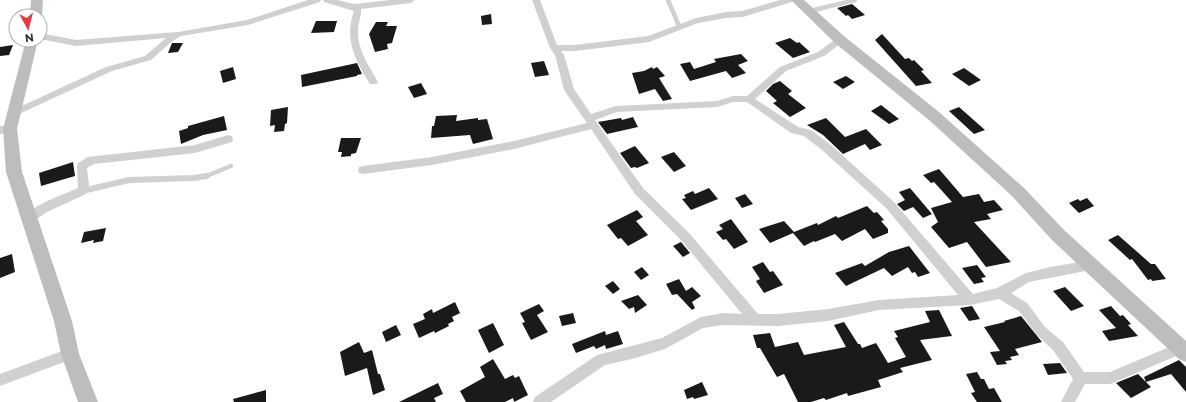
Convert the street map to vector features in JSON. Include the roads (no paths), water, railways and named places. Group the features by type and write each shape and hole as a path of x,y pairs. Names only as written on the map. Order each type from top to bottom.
{"street":[{"path":"48,38 76,43 179,34 248,22 317,0"},
{"path":"327,0 354,6 411,0"},
{"path":"536,0 554,48 559,55 569,90 639,191 702,254 754,319"},
{"path":"554,48 575,48 650,38 679,26 718,17 743,14 789,0"},
{"path":"797,0 840,40 934,116 1018,192 1058,235 1183,350 1110,378 1081,378"},
{"path":"354,6 358,10 353,23 353,40 374,82"},
{"path":"14,112 90,79 109,69 148,58 167,41 179,34"},
{"path":"749,99 783,69 821,54 840,40"},
{"path":"30,48 14,112 5,129 14,172 63,321 70,354 88,402"},
{"path":"363,170 432,161 507,146 592,122 616,109 717,104 733,99 749,99 795,130 807,133 890,205 970,300"},
{"path":"30,218 43,210 75,196 82,191 85,185 81,171 82,166 92,160 195,149 228,139"},
{"path":"540,402 602,359 632,353 665,343 701,322 723,319 778,320 828,315 879,305 970,300 1000,293 1026,278 1050,272 1092,265"},
{"path":"1000,293 1023,307 1041,331 1058,346 1081,378"},
{"path":"0,380 70,354"},
{"path":"1068,402 1081,378"}],"lane":[{"path":"668,0 679,26"},
{"path":"810,11 855,0"},
{"path":"82,191 128,180 193,178 204,176 231,166"}]}
